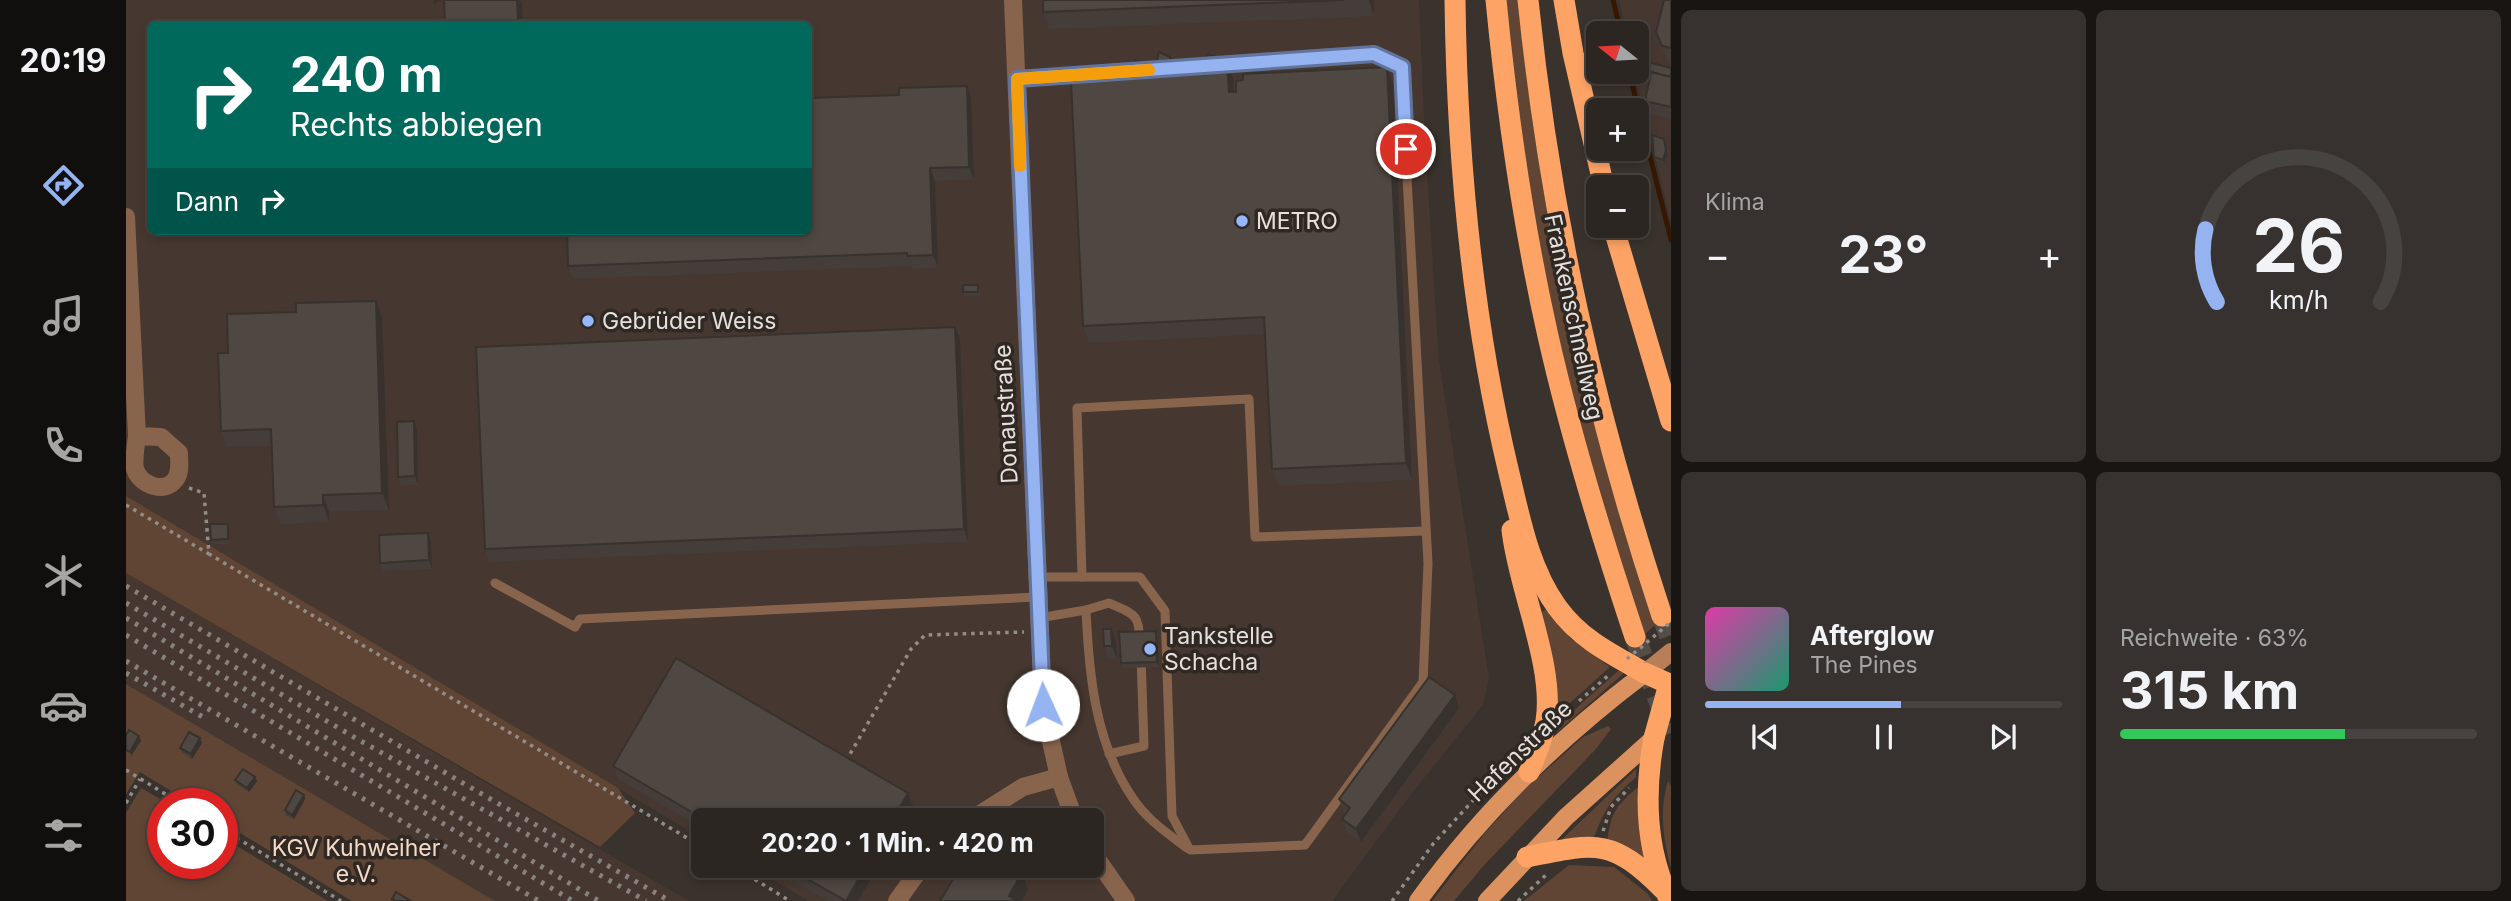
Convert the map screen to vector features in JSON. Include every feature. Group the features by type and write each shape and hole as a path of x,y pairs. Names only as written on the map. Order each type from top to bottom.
{"highway":[{"path":"1455,0 1459,105 1470,253 1505,455 1526,542 1550,597 1567,620 1588,641 1645,673 1670,681 1647,773 1648,814 1667,895"},
{"name":"Frankenschnellweg","path":"1496,0 1518,178 1548,335 1584,476 1635,637"},
{"name":"Frankenschnellweg","path":"1528,0 1546,147 1569,280 1615,465 1667,619"},
{"path":"1564,0 1573,53 1601,175"},
{"path":"1617,238 1671,421"},
{"path":"1505,455 1514,548 1547,696 1546,722 1529,772"},
{"path":"1527,857 1578,846 1605,847 1633,862 1667,895"}],"main road":[{"name":"Hafenstraße","path":"1418,901 1464,841 1529,772 1580,725 1671,652"},
{"path":"1488,901 1566,817 1671,724"}],"street":[{"name":"Donaustraße","path":"1013,0 1043,705 1059,777 1071,808"},
{"path":"126,217 137,436 135,469 142,480 152,486 163,487 174,482 179,473 179,453 161,437 137,436"},
{"path":"990,808 1023,787 1059,777"},
{"path":"1104,869 1126,901"},
{"path":"897,901 913,878"}],"lane":[{"path":"1086,610 1091,688 1109,754 1131,797 1160,828 1190,850 1305,845 1423,682 1428,563 1424,531 1402,67 1374,54 1157,69"},
{"path":"1017,79 1130,71"},
{"path":"1082,577 1077,408 1249,399 1255,537 1424,531"},
{"path":"1038,577 1140,578 1166,611 1172,816 1190,850"},
{"path":"495,583 575,627 580,620 1038,597"},
{"path":"1040,625 1109,603 1132,614 1139,623 1144,746 1109,754"}],"path":[{"path":"174,482 204,493 209,554"},
{"path":"126,505 691,840"},
{"path":"1628,659 1667,619"},
{"path":"844,766 911,649 925,635 1040,625"},
{"path":"126,770 156,788"},
{"path":"126,803 141,779"},
{"path":"238,839 341,901"},
{"path":"753,878 790,901"}],"shaded area":[{"path":"126,0 433,0 434,4 441,0 1419,0 1439,361 1489,678 1483,705 1409,797 1332,901 808,901 770,878 1104,878 1104,808 691,808 691,832 126,496"},
{"path":"1619,0 1671,0 1671,222 1649,133 1649,98 1640,98 1637,84 1649,84 1649,21 1623,21"},
{"path":"126,573 689,901 495,901 126,684"}],"green space":[{"path":"1505,0 1518,0 1538,160 1552,238 1586,394 1655,625 1645,634 1611,531 1555,323 1529,190"},
{"path":"126,496 618,788 635,813 600,847 126,573"},
{"path":"1547,609 1570,638 1610,667 1561,711 1557,711 1540,613"},
{"path":"1618,671 1624,673 1557,732 1555,730 1556,726"},
{"name":"KGV Kuhweiher e.V.","path":"126,684 495,901 352,901 238,832 238,788 166,788 140,772 126,794"},
{"path":"1608,726 1611,729 1595,750 1485,864 1454,901 1432,901 1484,834 1526,788 1583,737"},
{"path":"1636,769 1636,777 1610,805 1593,840 1559,842"},
{"path":"1668,781 1671,786 1671,868 1663,824"},
{"path":"1638,787 1648,866 1607,842 1610,823 1616,810"},
{"path":"141,788 147,791 147,879 238,879 238,847 328,901 126,901 126,813"},
{"path":"1569,865 1614,867 1648,894 1652,901 1524,901"}],"building":[{"path":"444,0 517,0 518,21 445,21"},
{"path":"1043,0 1344,0 1043,12"},
{"path":"1664,0 1671,0 1671,48 1662,46 1656,32"},
{"name":"METRO","path":"1159,52 1170,57 1171,73 1182,73 1182,64 1198,63 1199,72 1202,72 1207,54 1227,61 1229,92 1236,92 1236,81 1243,80 1243,74 1387,67 1406,463 1272,469 1264,317 1083,326 1071,82 1110,80 1113,65 1133,70 1135,60 1155,67"},
{"path":"1649,62 1671,68 1671,77 1651,72 1651,76"},
{"path":"1651,72 1671,77 1671,107 1649,102 1649,98 1646,98"},
{"path":"967,86 969,167 930,168 933,255 907,256 907,253 568,266 567,235 812,235 812,98 899,95 899,88"},
{"path":"1652,135 1664,139 1666,150 1663,160 1654,157"},
{"path":"963,285 978,285 978,292 963,292"},
{"path":"376,301 382,493 323,495 323,505 274,507 271,429 221,431 218,353 228,353 227,314 296,312 296,303"},
{"path":"955,327 964,529 485,549 476,347"},
{"path":"414,421 415,476 398,477 397,422"},
{"path":"210,524 228,524 228,539 211,540"},
{"path":"428,533 429,560 380,563 379,535"},
{"path":"1103,629 1111,629 1112,646 1104,646"},
{"path":"1156,631 1157,662 1121,663 1119,632"},
{"path":"676,658 908,793 899,808 691,808 691,812 613,766"},
{"path":"1429,677 1455,695 1356,829 1342,819 1350,808 1339,799"},
{"path":"129,730 139,736 130,752 126,750 126,735"},
{"path":"189,732 200,738 191,754 180,748"},
{"path":"243,769 255,777 247,788 235,780"},
{"path":"296,790 304,795 292,815 285,810"},
{"path":"806,878 859,878 846,901"},
{"path":"954,878 1019,878 1009,896 1017,901 940,901"},
{"path":"396,892 411,901 392,899"}],"waterway":[{"path":"1613,0 1618,21"},
{"path":"1632,84 1671,240"}],"tunnel":[{"path":"1662,616 1671,639"},
{"path":"1635,637 1671,733"}],"railway":[{"path":"126,586 670,901"},
{"path":"126,603 359,740 646,901"},
{"path":"126,618 599,901"},
{"path":"126,635 573,901"},
{"path":"126,661 539,901"},
{"path":"126,673 208,720"}],"slow traffic":[{"path":"1020,166 1017,79 1149,70"}],"place":[{"name":"METRO","path":"1242,221"},
{"name":"Gebrüder Weiss","path":"588,321"},
{"name":"Tankstelle Schacha","path":"1150,649"}],"route":[{"path":"1043,705 1017,79 1374,54 1402,67 1406,149"}]}
